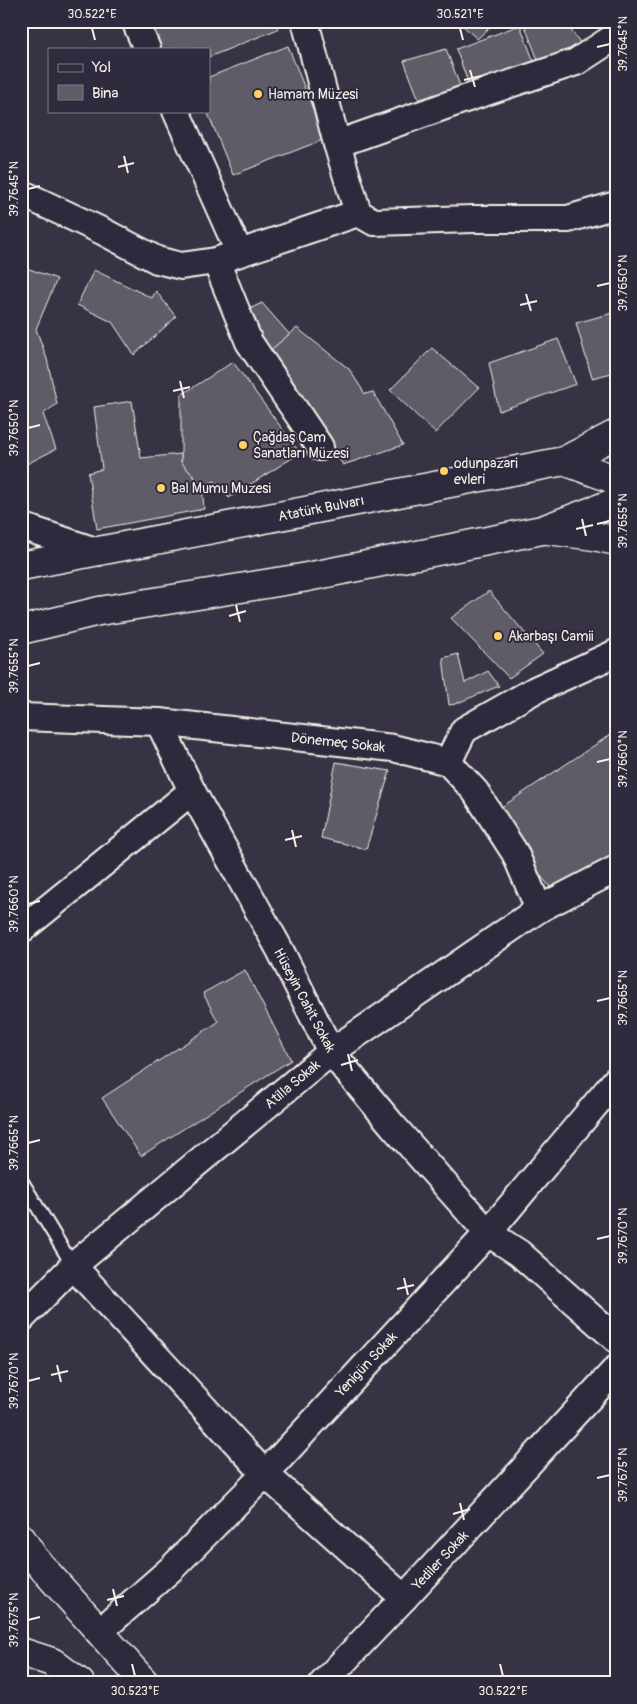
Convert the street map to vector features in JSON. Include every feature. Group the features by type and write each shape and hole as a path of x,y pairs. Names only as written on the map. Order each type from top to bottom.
{"main road":[{"name":"Atatürk Bulvarı","path":"21,566 564,461 616,434"},
{"path":"564,461 616,480"},
{"path":"21,630 99,611 302,578 542,530 616,502"},
{"path":"542,530 594,536 616,541"},
{"path":"21,1538 34,1558 145,1683"},
{"path":"21,1652 52,1662 80,1683"}],"street":[{"path":"135,21 147,48"},
{"path":"305,21 336,144 358,213 374,222 568,219 616,206"},
{"path":"336,144 576,62 616,34 606,21"},
{"path":"176,112 228,257 249,342 320,447"},
{"path":"21,193 104,232 157,260 181,266 228,257 358,213"},
{"path":"21,526 98,552"},
{"path":"538,909 515,853 474,791 448,762 464,730 535,690 616,653"},
{"name":"Dönemeç Sokak","path":"21,717 159,722 393,748 448,762"},
{"name":"Hüseyin Cahit Sokak","path":"159,722 192,791 280,950 331,1052 393,1126 488,1233 519,1253 616,1339"},
{"path":"21,930 192,791"},
{"name":"Atilla Sokak","path":"21,1319 73,1266 331,1052 538,909 616,870"},
{"name":"Yenigün Sokak","path":"99,1632 171,1569 265,1474 488,1233 616,1080"},
{"path":"73,1266 265,1474 404,1598"},
{"name":"Yediler Sokak","path":"323,1683 616,1368"}],"lane":[{"path":"21,1180 73,1266"}],"building":[{"path":"144,21 275,21 278,29 210,57 210,48 155,48"},
{"path":"458,21 497,21 477,39"},
{"path":"523,21 564,21 589,54 543,73"},
{"path":"520,25 539,75 473,96 456,49"},
{"name":"Hamam Müzesi","path":"288,46 325,139 233,175 207,112 210,112 210,77"},
{"path":"446,49 465,99 424,113 404,61"},
{"path":"21,266 57,279 36,329 47,359 57,404 43,414 56,449 21,467"},
{"path":"94,270 152,298 156,291 176,317 134,355 112,322 77,305"},
{"path":"262,303 290,335 268,352 243,312"},
{"path":"616,312 616,372 592,378 576,323"},
{"path":"297,328 349,369 365,394 373,392 403,445 343,465 268,352"},
{"path":"558,339 576,384 499,411 489,363"},
{"path":"432,348 479,388 435,433 390,390"},
{"path":"233,362 300,453 229,498 215,481 202,486 181,462 181,395"},
{"path":"132,401 141,458 181,454 181,462 202,486 204,509 97,529 88,473 102,469 94,407"},
{"name":"Akarbaşı Camii","path":"489,591 543,654 509,678 451,618"},
{"path":"458,654 465,683 488,671 499,686 449,705 443,658"},
{"path":"616,731 616,862 554,892 491,814"},
{"path":"336,762 390,771 366,849 321,838"},
{"path":"245,970 291,1060 141,1156 102,1098 218,1022 203,993"}],"place":[{"name":"Hamam Müzesi","path":"258,94"},
{"name":"Çağdaş Cam Sanatları Müzesi","path":"243,445"},
{"name":"odunpazari evleri","path":"444,471"},
{"name":"Bal Mumu Muzesi","path":"161,488"},
{"name":"Akarbaşı Camii","path":"498,636"}]}
